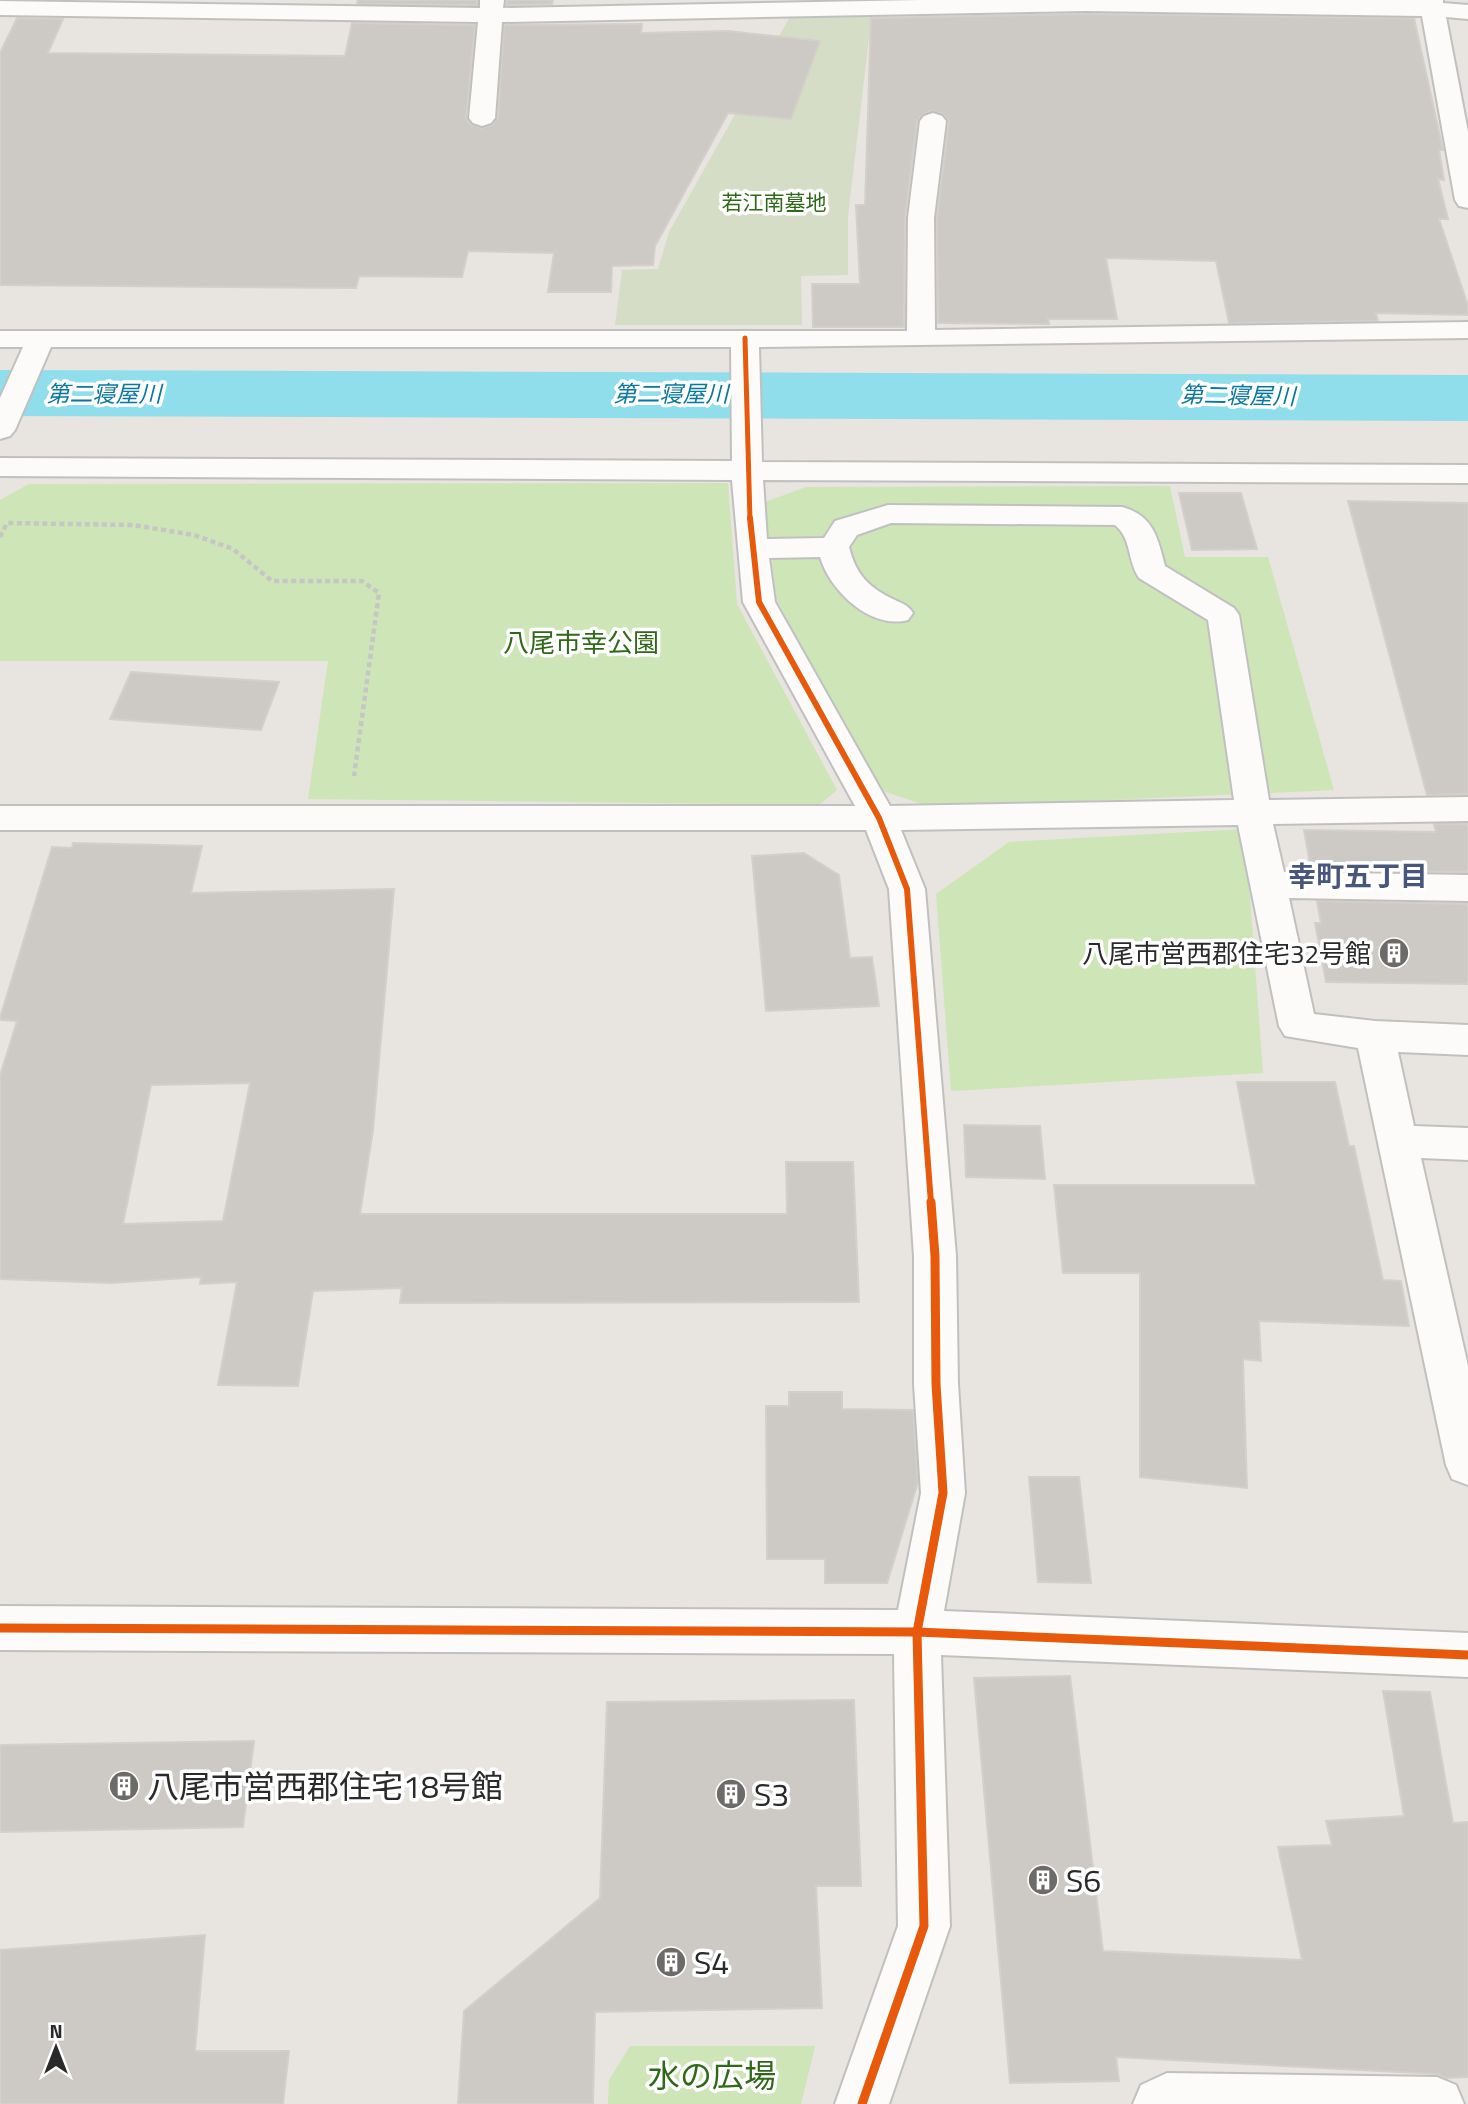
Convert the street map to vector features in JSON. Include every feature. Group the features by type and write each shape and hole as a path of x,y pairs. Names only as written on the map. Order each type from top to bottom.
{"street":[{"path":"0,8 1142,2 1432,4 1468,12"},
{"path":"1432,4 1468,200"},
{"path":"481,118 491,7"},
{"path":"921,338 921,218 933,121"},
{"path":"0,339 921,338 1468,330"},
{"path":"745,338 747,470 752,549 760,602 879,818 907,888 935,1256 936,1384 943,1493 918,1632 923,1926 862,2104"},
{"path":"0,430 41,339"},
{"path":"0,467 1468,474"},
{"path":"897,613 869,601 848,584 838,568 833,547 846,528 888,514 1122,516 1140,530 1150,571 1223,615 1247,757 1252,811 1298,1026 1375,1037 1468,1040"},
{"path":"752,549 833,547"},
{"path":"0,818 879,818 1468,808"},
{"path":"1268,885 1468,888"},
{"path":"1375,1037 1464,1424 1468,1465"},
{"path":"1397,1141 1468,1144"},
{"path":"0,1628 918,1632 1468,1655"},
{"path":"1160,2104 1167,2099 1437,2104"}],"path":[{"path":"0,537 8,523 145,527 194,535 233,549 272,581 362,581 379,593 349,816"}],"green space":[{"name":"若江南墓地","path":"792,13 872,13 848,216 848,275 801,276 802,325 615,325 622,270 658,269 669,232"},
{"name":"八尾市幸公園","path":"728,483 737,604 837,790 819,805 308,799 328,661 0,661 0,500 29,484"},
{"path":"1170,486 1185,557 1268,557 1334,790 934,808 874,788 776,598 765,502 806,487"},
{"path":"1245,829 1263,1073 951,1091 936,894 1009,842"},
{"name":"水の広場","path":"630,2046 815,2046 801,2104 608,2104 609,2080"}],"building":[{"path":"358,0 477,0 477,5 357,4"},
{"path":"507,0 553,0 552,4 506,5"},
{"path":"1086,14 1414,18 1443,150 1439,150 1444,180 1438,179 1448,219 1439,219 1468,306 1468,315 1376,313 1378,321 1229,323 1216,261 1106,258 1117,319 1048,319 1049,324 938,323 937,218 949,121 943,114 932,111 923,114 917,121 905,218 904,327 813,327 812,284 860,284 856,205 865,205 871,18"},
{"path":"17,18 63,19 48,53 345,56 352,23 475,25 466,118 471,125 481,128 492,125 498,118 504,25 642,24 641,33 728,31 820,41 791,119 728,113 655,246 653,265 612,266 611,292 548,292 554,253 468,251 462,277 359,276 356,288 0,285 0,53"},
{"path":"1179,493 1241,493 1257,549 1192,550"},
{"path":"1348,501 1468,503 1468,794 1427,795"},
{"path":"131,672 279,682 261,730 110,719"},
{"path":"1434,824 1468,824 1468,872 1311,870 1304,830 1436,832"},
{"path":"73,843 202,846 191,893 394,889 373,1130 360,1214 787,1214 786,1162 853,1162 859,1302 400,1303 402,1288 313,1291 298,1386 218,1385 237,1282 200,1284 201,1277 111,1283 0,1279 0,1076 17,1021 0,1018 52,847 72,848","holes":["250,1083 223,1221 123,1224 151,1085"]},
{"path":"804,853 839,875 850,958 872,957 879,1006 766,1011 752,856"},
{"name":"八尾市営西郡住宅32号館","path":"1317,901 1468,904 1468,984 1326,982 1315,923 1321,923"},
{"path":"1237,1082 1335,1082 1349,1146 1354,1146 1383,1280 1401,1281 1409,1326 1259,1321 1261,1361 1243,1359 1247,1488 1140,1477 1140,1273 1063,1273 1054,1185 1256,1185"},
{"path":"964,1125 1040,1126 1045,1179 966,1177"},
{"path":"789,1392 842,1392 842,1409 913,1410 918,1482 887,1583 825,1583 825,1559 767,1559 766,1406 789,1406"},
{"path":"1029,1477 1079,1477 1091,1583 1038,1582"},
{"path":"1070,1676 1103,1951 1302,1960 1278,1847 1332,1845 1326,1821 1404,1816 1383,1691 1430,1692 1453,1823 1468,1822 1468,2077 1447,2078 1437,2074 1116,2057 1119,2081 1010,2083 974,1678"},
{"path":"854,1700 861,1886 816,1886 822,2008 595,2012 593,2104 458,2104 464,2011 600,1898 607,1702"},
{"name":"八尾市営西郡住宅18号館","path":"254,1741 243,1827 0,1832 0,1745"},
{"path":"205,1935 195,2051 289,2051 283,2104 0,2104 0,1950"}],"waterway":[{"name":"第二寝屋川","path":"0,393 1468,398"}],"cycle path":[{"path":"745,338 747,470 752,549 759,602 879,818 907,889 935,1256 936,1384 943,1493 917,1632 924,1926 862,2104"},
{"path":"0,1628 917,1632 1468,1655"}],"place":[{"name":"八尾市営西郡住宅32号館","path":"1394,953"},
{"name":"八尾市営西郡住宅18号館","path":"124,1786"},
{"name":"S3","path":"731,1794"},
{"name":"S6","path":"1043,1880"},
{"name":"S4","path":"671,1962"}],"district":[{"name":"幸町五丁目","path":"1358,875"}]}
